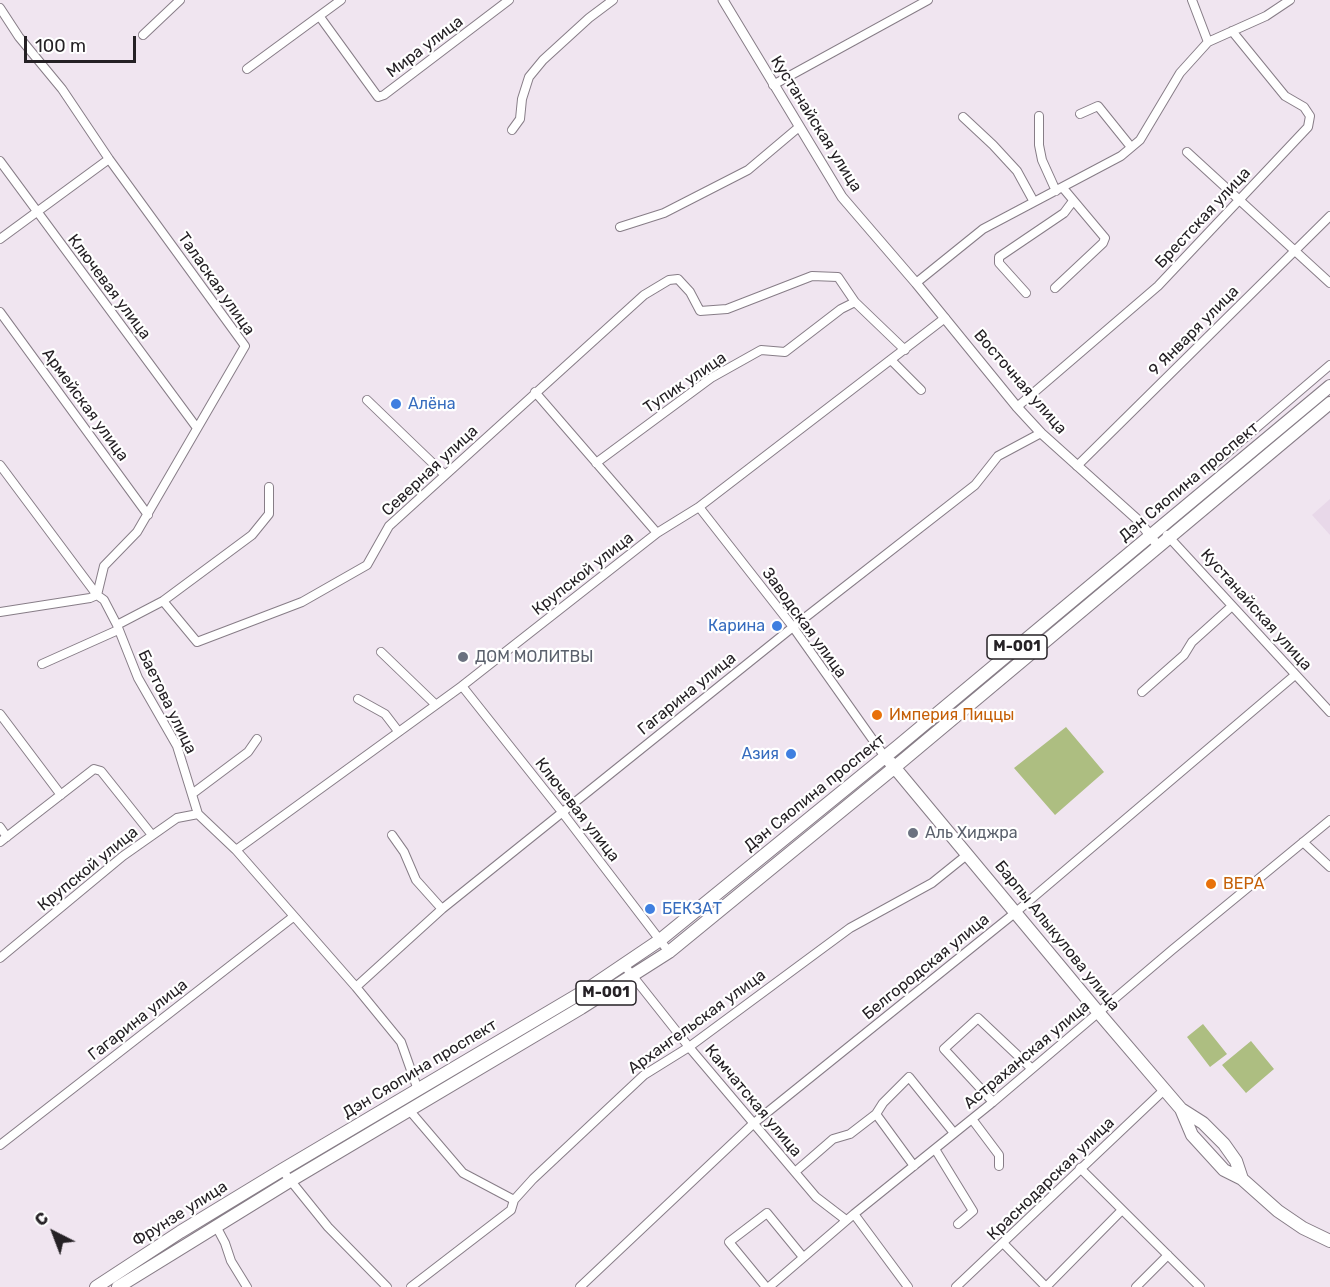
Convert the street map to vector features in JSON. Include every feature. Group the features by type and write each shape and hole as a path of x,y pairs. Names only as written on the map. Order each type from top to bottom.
{"main road":[{"name":"Дэн Сяопина проспект","path":"290,1181 410,1111 669,952 895,767 1153,541 1160,527 1330,386"},
{"name":"Дэн Сяопина проспект","path":"282,1170 660,940 1153,541 1169,537 1330,403"},
{"name":"Барпы Алыкулова улица","path":"885,757 1164,1090 1181,1109 1203,1123 1224,1144 1236,1161 1242,1179"},
{"name":"Барпы Алыкулова улица","path":"1181,1109 1192,1135 1224,1170 1242,1179 1278,1212 1330,1241"},
{"name":"Фрунзе улица","path":"96,1287 180,1232 282,1170"},
{"name":"Фрунзе улица","path":"117,1287 290,1181"}],"street":[{"path":"143,35 180,0"},
{"path":"247,69 341,0"},
{"name":"Мира улица","path":"320,17 378,97 384,95 509,0"},
{"path":"512,130 520,119 522,99 529,77 543,60 589,18 613,0"},
{"name":"Кустанайская улица","path":"723,0 842,197 916,283"},
{"path":"773,85 928,0"},
{"path":"1192,0 1208,42"},
{"path":"916,283 983,229 1121,156 1140,140 1180,73 1208,42 1266,16 1290,0"},
{"name":"Талаская улица","path":"0,8 19,37 62,89 109,159 245,346 148,515 137,532 104,566 97,595"},
{"name":"Брестская улица","path":"1017,407 1158,286 1308,127 1310,116 1304,107 1285,96 1232,31"},
{"path":"1080,114 1098,106 1131,147"},
{"path":"1039,116 1040,153 1059,189 1074,201 1105,238 1103,243 1055,288"},
{"path":"963,117 1017,171 1034,202"},
{"path":"620,227 664,213 748,170 799,127"},
{"path":"1187,152 1330,283"},
{"path":"0,239 109,159"},
{"name":"Ключевая улица","path":"0,161 197,428"},
{"path":"1026,293 999,263 999,257 1064,213 1074,201"},
{"name":"9 Января улица","path":"1077,466 1330,216"},
{"name":"Северная улица","path":"163,602 197,642 302,602 367,565 389,526 644,295 669,280 678,279 690,292 700,311 727,309 812,276 838,277 855,302"},
{"name":"Восточная улица","path":"916,283 1017,407 1041,433 1139,521 1153,541"},
{"path":"855,302 905,350"},
{"name":"Тупик улица","path":"596,463 711,378 761,351 784,352 841,309 855,302"},
{"name":"Армейская улица","path":"0,312 148,515"},
{"name":"Крупской улица","path":"236,850 462,686 657,533 699,507 945,318"},
{"path":"891,360 921,390"},
{"path":"1213,465 1330,365"},
{"path":"535,392 657,533"},
{"path":"367,400 445,475"},
{"name":"Гагарина улица","path":"356,987 441,909 975,484 998,456 1041,433"},
{"name":"Баетова улица","path":"0,465 97,595 104,600 138,678 177,746 198,814 236,850 401,1042 418,1089"},
{"path":"42,664 163,602 252,535 269,514 269,487"},
{"name":"Заводская улица","path":"699,507 793,627 885,757"},
{"name":"Кустанайская улица","path":"1160,527 1330,712"},
{"path":"0,612 97,595"},
{"path":"1142,692 1184,655 1192,642 1232,606"},
{"path":"381,652 435,704"},
{"name":"Белгородская улица","path":"580,1287 754,1123 1016,912 1295,675"},
{"name":"Ключевая улица","path":"462,686 669,952"},
{"path":"358,699 385,714 398,731"},
{"path":"0,714 61,795"},
{"path":"192,794 248,752 257,739"},
{"path":"0,842 94,769 100,771 152,835"},
{"name":"Крупской улица","path":"0,958 123,856 177,818 198,814"},
{"name":"Астраханская улица","path":"767,1287 846,1220 993,1102 1330,820"},
{"path":"0,827 7,837"},
{"path":"392,835 404,852 416,880 441,909"},
{"path":"1303,842 1330,867"},
{"name":"Архангельская улица","path":"411,1287 511,1210 513,1200 644,1075 689,1047 850,928 932,883 968,854"},
{"name":"Гагарина улица","path":"0,1144 293,917"},
{"name":"Камчатская улица","path":"624,964 689,1047 816,1197 846,1220"},
{"path":"993,1102 944,1048 978,1018 1031,1068"},
{"path":"795,1172 833,1139 850,1134 876,1114 883,1103 909,1077 954,1133"},
{"name":"Краснодарская улица","path":"956,1287 1164,1090"},
{"path":"410,1111 463,1173 513,1200"},
{"path":"876,1114 914,1166"},
{"path":"972,1119 999,1155 999,1166"},
{"path":"935,1149 973,1210 958,1224"},
{"path":"1080,1168 1200,1287"},
{"path":"282,1170 328,1227 387,1287"},
{"path":"1002,1243 1046,1287 1122,1210"},
{"path":"767,1287 729,1242 767,1213 803,1257"},
{"path":"854,1214 908,1287"},
{"path":"216,1226 231,1261 247,1287"},
{"path":"1136,1287 1168,1255"}],"shaded area":[{"path":"1330,499 1330,535 1312,515"}],"green space":[{"path":"1066,727 1104,772 1055,815 1014,768"},
{"path":"1203,1024 1227,1054 1210,1067 1187,1037"},
{"path":"1251,1041 1274,1069 1246,1093 1222,1065"}],"place":[{"name":"Алёна","path":"396,404"},
{"name":"Карина","path":"777,626"},
{"name":"ДОМ МОЛИТВЫ","path":"463,657"},
{"name":"Империя Пиццы","path":"877,715"},
{"name":"Азия","path":"791,754"},
{"name":"Аль Хиджра","path":"913,833"},
{"name":"ВЕРА","path":"1211,884"},
{"name":"БЕКЗАТ","path":"650,909"}]}
